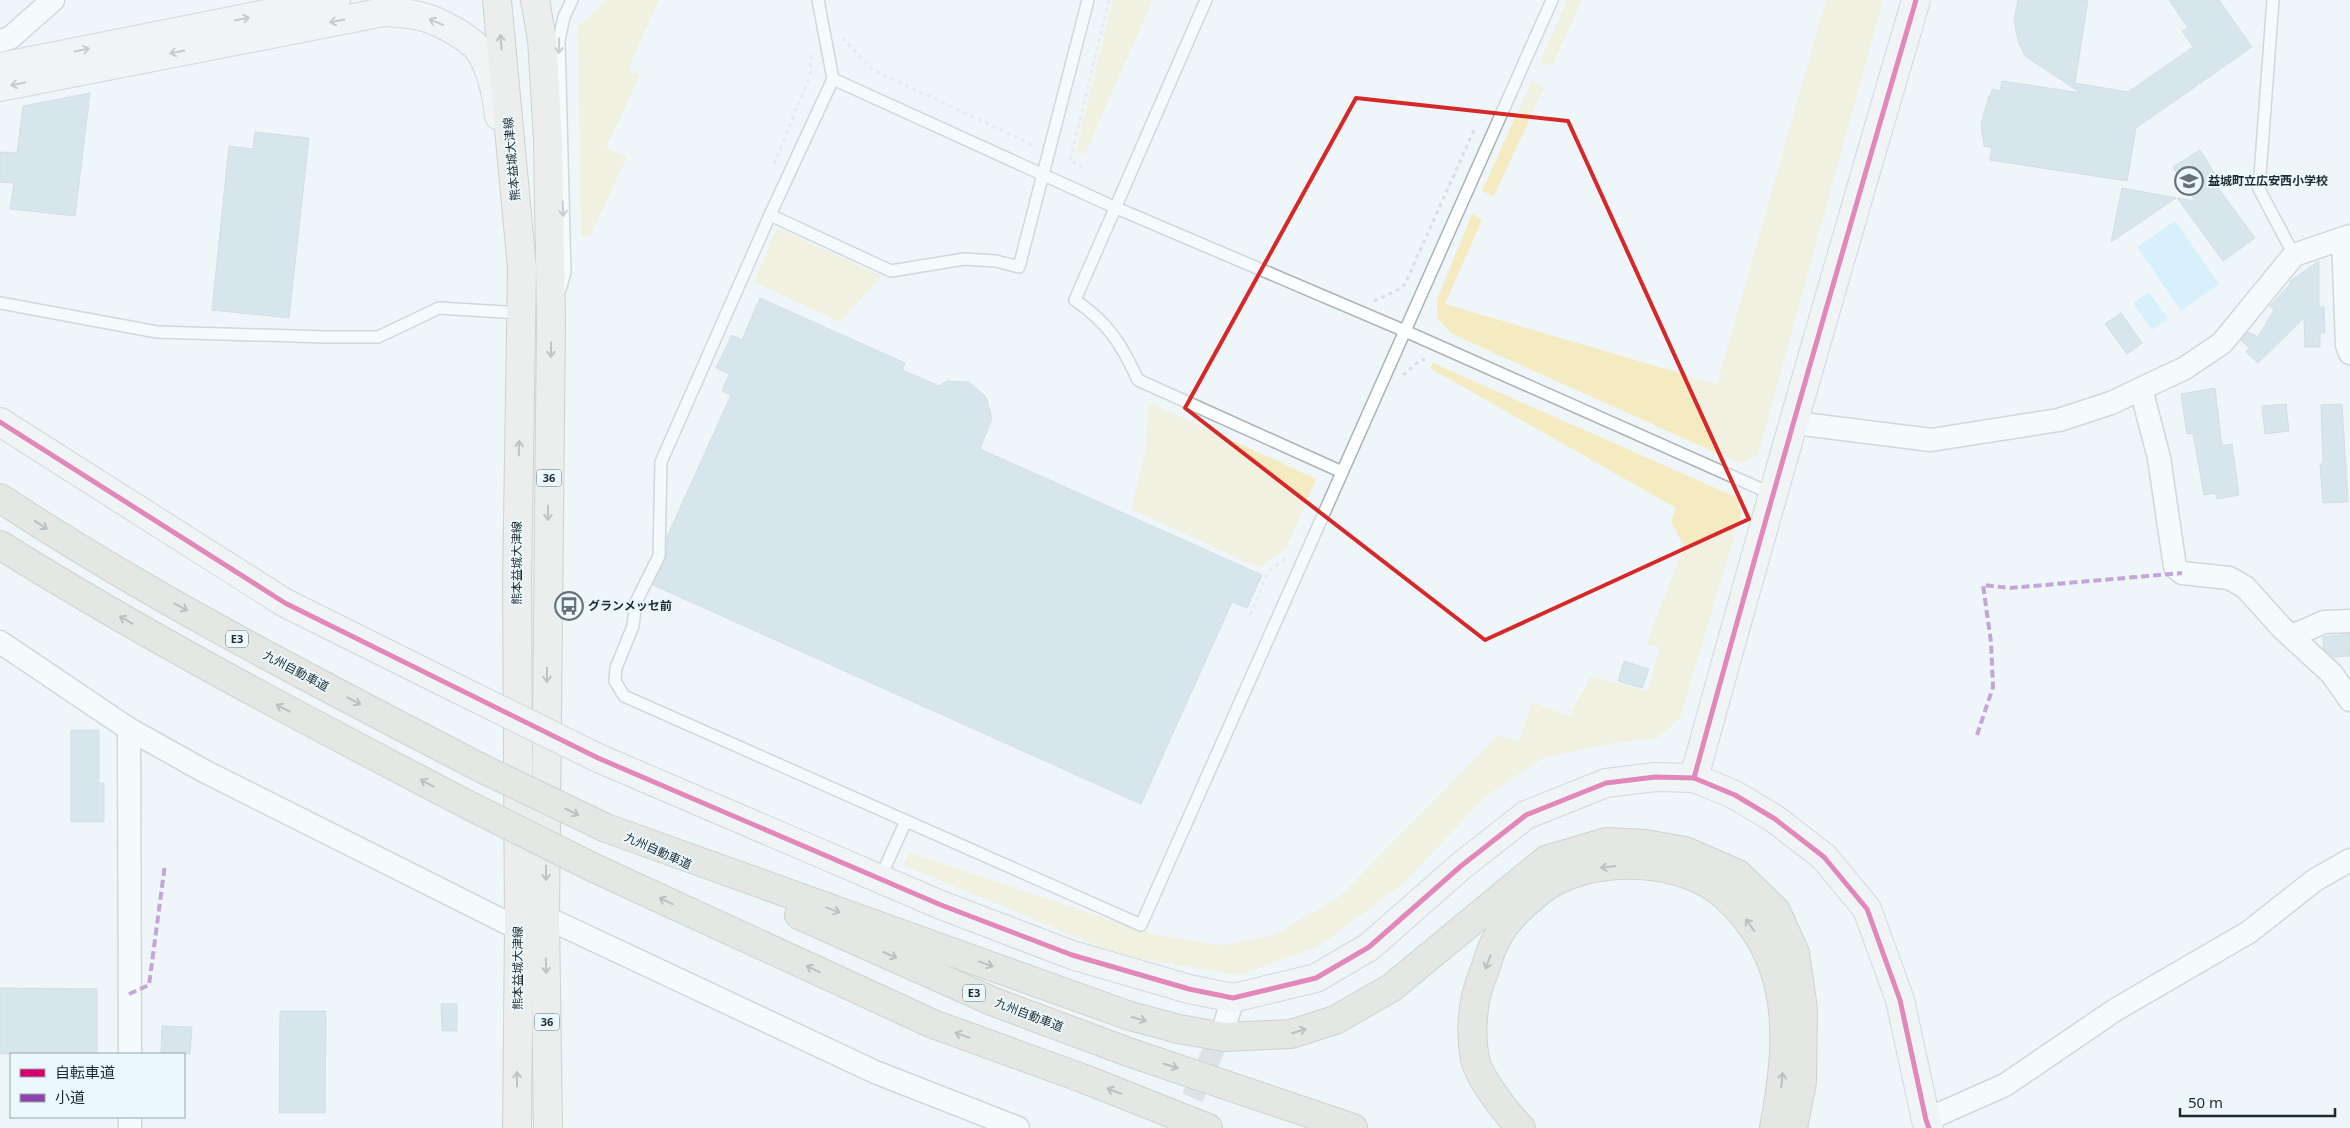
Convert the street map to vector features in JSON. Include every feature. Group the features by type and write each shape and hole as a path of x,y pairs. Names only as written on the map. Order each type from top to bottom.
{"highway":[{"name":"九州自動車道","path":"0,498 74,547 276,660 481,768 606,828 994,1002 1131,1053 1353,1128"},
{"path":"0,545 75,592 251,691 470,806 594,868 933,1024 1082,1078 1208,1128"},
{"path":"606,828 1130,1016 1224,1038 1291,1034 1336,1020 1391,988 1546,860 1607,842 1645,844 1685,851 1738,874 1776,911 1795,953 1804,1009 1802,1082 1793,1128"},
{"path":"1521,1128 1505,1112 1475,1061 1472,1020 1478,989 1497,938 1519,909 1541,890 1565,877 1582,871 1632,864 1677,871 1718,890 1743,915 1765,947 1778,982 1783,1018 1784,1058 1774,1128"}],"main road":[{"name":"熊本益城大津線","path":"498,0 522,268 517,584 519,929 517,1128"},
{"name":"36","path":"535,0 542,39 548,139 551,320 545,917 548,1128"}],"street":[{"path":"0,41 10,38 53,0"},
{"path":"0,67 336,0"},
{"path":"523,0 542,39"},
{"path":"1694,778 1772,494 1916,0"},
{"path":"0,87 393,6 436,22 464,38 480,52 498,100 507,230 522,268"},
{"path":"1794,423 1931,440 2059,420 2111,403 2185,368 2222,343 2294,255 2347,237 2347,345 2350,353"},
{"path":"2141,389 2159,458 2175,567 2182,573 2229,578 2245,587 2332,674 2350,700"},
{"path":"0,422 285,603 598,758 941,904 1072,955 1189,989 1233,998 1316,978 1369,947 1461,866 1526,815 1606,783 1655,777 1694,778 1735,796 1775,819 1824,857 1867,908 1900,1000 1928,1124 2004,1085 2114,1010 2249,932 2315,880 2350,860"},
{"path":"2292,636 2324,622 2350,621"},
{"path":"0,642 129,729 204,771 519,929"},
{"path":"129,729 130,1053"},
{"path":"545,917 875,1072 1018,1128"},
{"path":"1225,1024 1233,998"}],"lane":[{"path":"551,320 565,272 559,40 564,17 572,0"},
{"path":"818,0 833,79 770,215 661,462 659,556 636,602 633,626 616,668 615,681 624,696 1141,925 1552,0"},
{"path":"770,215 891,271 964,259 996,261 1020,267 1088,0"},
{"path":"1206,0 1075,300 1107,327 1123,347 1138,380 1342,472"},
{"path":"2273,0 2259,190 2294,255"},
{"path":"833,79 1114,207 1405,331 1772,494"},
{"path":"0,303 157,332 326,337 378,336 438,308 520,313"},
{"path":"880,878 906,821"}],"path":[{"path":"1070,161 1109,0"},
{"path":"836,32 873,70 1040,149"},
{"path":"771,172 810,75 811,47"},
{"path":"1373,302 1398,290 1405,284 1477,124"},
{"path":"1062,158 1083,167"},
{"path":"1398,381 1419,361 1430,358"},
{"path":"1250,614 1268,572 1293,553"}],"highlighted area":[{"path":"1356,98 1568,121 1749,519 1485,640 1185,408"}],"shaded area":[{"path":"605,0 659,0 628,69 640,75 606,148 627,157 590,237 581,237 578,27"},
{"path":"1113,0 1153,0 1085,154 1076,151"},
{"path":"1567,0 1582,0 1552,66 1540,62"},
{"path":"1826,0 1883,0 1758,455 1741,464 1452,334 1437,318 1437,299 1472,214 1482,220 1445,304 1717,384"},
{"path":"1532,80 1544,88 1494,196 1482,191"},
{"path":"777,228 882,276 840,322 754,282"},
{"path":"1433,363 1738,498 1741,514 1680,718 1658,738 1619,742 1543,758 1486,796 1404,883 1318,947 1240,975 1122,956 903,865 909,852 1153,934 1221,945 1273,935 1339,897 1498,735 1519,742 1532,702 1569,716 1591,676 1647,691 1660,647 1646,644 1684,547 1671,521 1676,508 1430,368"},
{"path":"1149,402 1316,479 1286,549 1259,568 1131,509 1146,449"}],"water":[{"path":"2175,221 2219,284 2181,311 2137,247"},
{"path":"2149,292 2168,318 2152,330 2133,303"}],"building":[{"path":"2018,0 2088,0 2075,83 2128,92 2193,47 2182,31 2188,28 2169,0 2219,0 2252,47 2136,128 2127,181 1990,160 1992,148 1984,146 1981,124 1988,99 1993,89 2000,91 2002,81 2081,93 2025,56 2018,41 2014,20"},
{"path":"90,93 75,216 10,209 14,183 0,182 0,152 17,153 23,106"},
{"path":"255,132 309,138 289,318 212,310 229,146 253,149"},
{"path":"2200,150 2215,174 2210,177 2255,238 2223,261 2177,198 2195,201 2173,167"},
{"path":"2122,188 2176,198 2111,242"},
{"path":"2319,261 2319,307 2324,307 2325,333 2320,333 2320,347 2305,347 2304,318 2258,363 2246,352 2249,348 2241,340 2248,332 2258,337 2274,310 2270,306 2291,283 2290,281"},
{"path":"760,298 905,363 902,370 939,386 947,381 969,382 986,397 992,418 980,449 1262,575 1247,608 1232,602 1141,804 653,585 666,559 667,537 731,395 722,391 729,374 716,368 732,335 742,340"},
{"path":"2121,313 2142,343 2127,354 2105,324"},
{"path":"2215,388 2222,446 2232,444 2239,495 2217,499 2215,493 2204,495 2193,433 2187,434 2181,394"},
{"path":"2286,404 2289,431 2265,434 2262,406"},
{"path":"2342,404 2348,502 2323,503 2320,464 2323,464 2321,405"},
{"path":"2350,634 2350,656 2333,657 2323,648 2323,637"},
{"path":"1624,661 1649,669 1642,688 1618,681"},
{"path":"71,730 99,730 99,783 104,783 104,822 71,822"},
{"path":"0,988 97,989 97,1053 0,1054"},
{"path":"441,1004 457,1004 457,1031 442,1031"},
{"path":"280,1011 326,1011 325,1113 279,1113"},
{"path":"162,1026 192,1027 190,1054 161,1053"}],"tunnel":[{"path":"1179,1128 1225,1024"}],"marked path":[{"path":"1977,735 1993,687 1991,642 1983,585 2010,588 2182,573"},
{"path":"129,994 149,985 165,864"}],"cycle path":[{"path":"1694,778 1803,389 1916,0"},
{"path":"0,422 285,603 598,758 941,905 1072,955 1189,989 1233,998 1316,978 1369,947 1461,866 1526,815 1606,783 1655,777 1694,778 1735,795 1775,819 1824,857 1867,909 1900,1000 1929,1128"}],"place":[{"name":"益城町立広安西小学校","path":"2189,181"},
{"name":"グランメッセ前","path":"569,606"}]}
